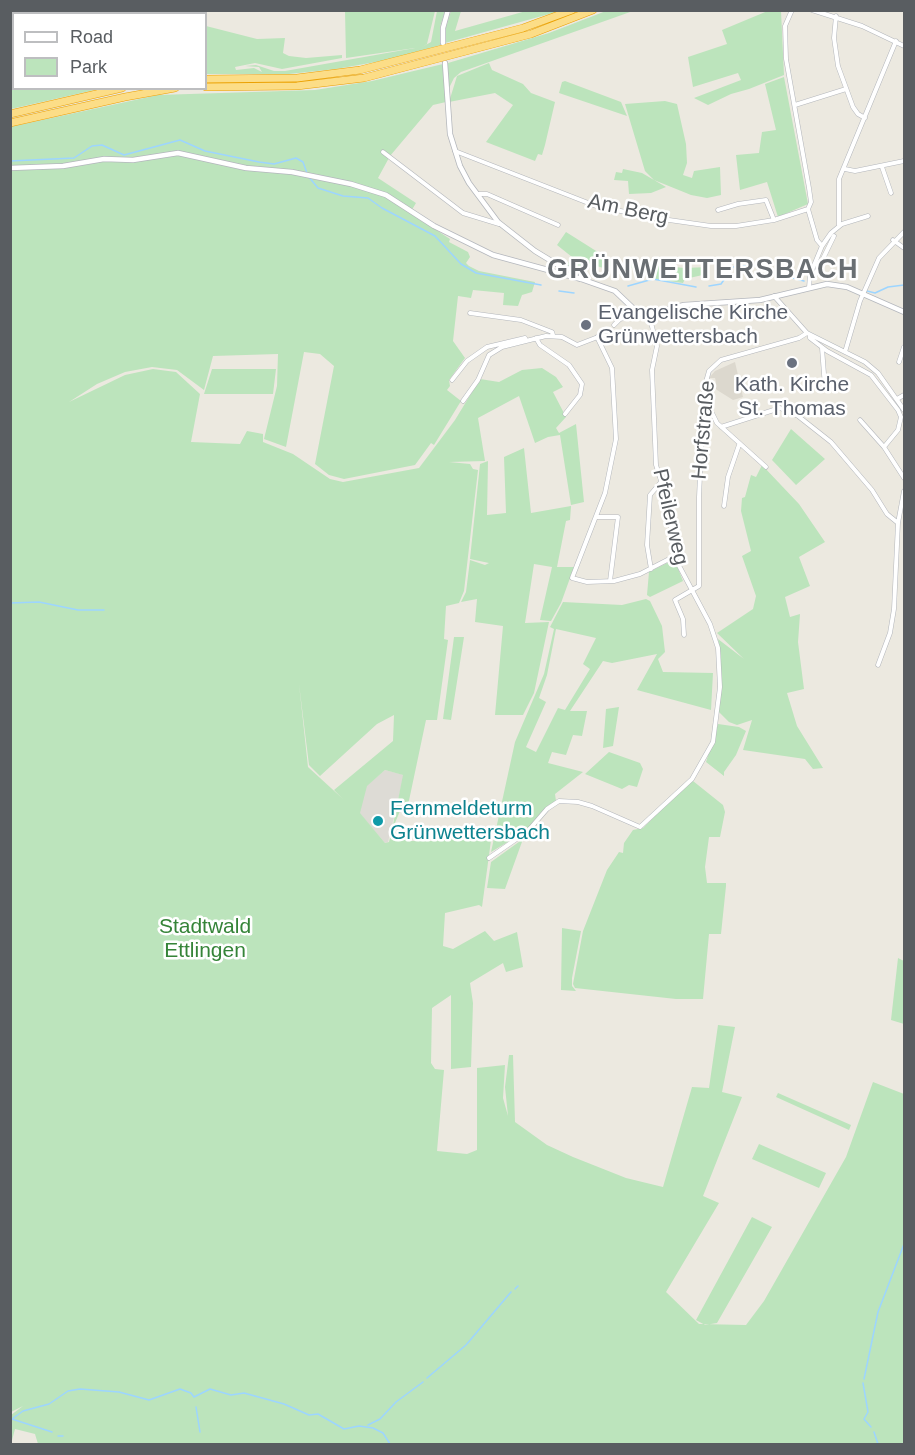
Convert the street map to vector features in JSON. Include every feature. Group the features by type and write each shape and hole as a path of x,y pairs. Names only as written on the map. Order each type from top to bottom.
{"highway":[{"path":"207,79 297,78 360,70 523,28 572,10"},
{"path":"207,87 297,86 364,78 531,34 593,10"},
{"path":"10,114 113,90"},
{"path":"10,123 163,90"}],"main road":[{"path":"443,43 443,28 448,10"},
{"path":"445,63 449,125 463,172 500,224 535,251 565,270 581,270 581,279"},
{"path":"10,168 63,166 104,159 132,160 178,153 246,168 314,176 378,192 493,255 581,279 621,294 638,312 649,315 684,305 774,296 834,284 904,312"}],"street":[{"path":"812,10 836,16 904,46"},
{"path":"790,12 785,26 786,59 811,202 808,209 816,237 822,246"},
{"path":"836,16 834,38 846,89 858,114 866,118"},
{"path":"839,225 838,186 896,42"},
{"path":"795,105 846,89"},
{"name":"Am Berg","path":"455,151 555,192 615,211 711,226 747,225 774,220 808,209"},
{"path":"383,152 462,213 500,224"},
{"path":"845,169 855,171 904,162"},
{"path":"882,166 888,190 891,193"},
{"path":"477,194 487,194 558,225"},
{"path":"718,210 766,200 774,220"},
{"path":"809,288 810,275 822,246 839,225 868,216"},
{"path":"845,352 862,295 879,258 893,240 904,232"},
{"path":"810,275 815,275 834,236"},
{"path":"893,240 904,248"},
{"path":"774,296 822,348 871,375 898,410 901,417 898,430 884,447"},
{"path":"614,325 620,319 634,316 638,312"},
{"path":"470,313 521,320 577,345 610,334 632,339 654,332"},
{"name":"Pfeilerweg","path":"489,858 528,831 554,803 568,801 585,803 640,827 692,778 703,763 714,735 720,673 717,641 675,556 667,499 656,465 652,370 657,346 649,315"},
{"path":"808,334 865,362 878,373 904,410"},
{"name":"Horfstraße","path":"691,592 699,586 699,497 705,383 716,362 808,334"},
{"path":"463,401 493,352 553,335"},
{"path":"452,380 467,361 487,347 525,338 526,341"},
{"path":"536,338 540,345 569,365 582,384 580,395 565,414"},
{"path":"597,338 612,368 616,429 612,466 597,517 573,579 587,582 610,581 640,574 675,556"},
{"path":"899,362 904,347"},
{"path":"822,348 825,387"},
{"path":"897,399 904,395"},
{"path":"704,404 709,407 721,427 766,467"},
{"path":"721,427 780,408 798,416 831,442 872,490 887,514 898,523"},
{"path":"860,420 884,447 904,478"},
{"path":"724,506 728,477 739,445"},
{"path":"651,569 647,545 650,495 661,482"},
{"path":"878,665 887,642 894,609 898,523 904,491"},
{"path":"597,517 618,518 610,581"},
{"path":"684,635 683,619 675,600 691,592"}],"shaded area":[{"path":"735,362 743,397 733,400 717,390 713,385 716,382 715,378 709,378 715,371"},
{"path":"385,770 404,775 388,842 385,843 359,813 366,786"}],"green space":[{"path":"770,10 781,11 784,75 708,105 694,98 741,80 738,73 693,87 688,57 727,44 722,30"},
{"path":"11,11 178,12 12,12 12,90 95,90 11,109"},
{"path":"345,11 435,11 427,44 422,47 431,42 437,11 445,11 440,27 441,45 387,60 289,74 207,74 207,26 257,39 285,38 283,53 289,56 306,58 342,55 342,58 282,69 255,63 235,67 236,70 254,68 262,72 259,67 245,66 256,65 274,71 285,71 415,48 346,58"},
{"path":"451,11 461,11 455,31 526,11 560,11 445,43 444,34"},
{"path":"606,11 633,11 461,72 454,78 448,90 448,63 549,33"},
{"path":"489,63 492,70 523,84 531,93 555,102 542,155 538,154 535,161 486,142 513,105 495,93 449,102 457,76"},
{"name":"Stadtwald Ettlingen","path":"443,64 446,102 433,105 390,156 378,178 416,203 410,213 450,239 449,242 468,252 470,257 466,263 469,266 479,271 535,282 532,292 522,295 518,306 503,305 504,293 473,290 471,298 458,296 453,341 465,358 449,380 450,386 447,390 461,401 434,445 431,443 415,465 344,479 329,475 315,464 334,366 320,354 304,352 286,447 264,439 277,386 278,354 213,356 204,390 177,370 152,367 125,372 97,384 69,402 125,375 153,369 176,372 200,394 191,442 240,444 247,431 263,434 263,442 293,454 330,479 343,482 419,468 455,420 480,379 499,382 522,370 542,368 556,377 563,387 553,392 566,417 556,428 559,433 576,424 584,502 571,505 560,435 535,443 519,396 478,418 485,461 449,462 470,464 473,469 478,470 464,591 459,603 446,606 444,639 448,640 437,720 426,720 407,810 400,811 392,830 410,841 432,841 492,833 482,907 479,905 445,913 443,946 453,949 485,931 494,941 517,932 523,967 506,972 503,963 470,983 473,1003 471,1067 451,1069 451,995 432,1008 431,1063 435,1069 444,1070 437,1151 467,1154 477,1150 477,1068 505,1065 503,1098 508,1116 505,1087 509,1055 513,1055 515,1122 547,1145 573,1157 626,1178 663,1187 692,1087 709,1088 718,1025 735,1027 722,1092 742,1097 703,1196 719,1203 666,1292 699,1324 746,1325 764,1301 846,1157 873,1082 904,1094 904,1444 38,1444 35,1434 15,1429 11,1444 11,1415 23,1406 11,1412 10,127 158,95 315,90 372,81","holes":["299,684 309,765 320,776 377,724 394,715 393,741 334,790 343,799 308,767","385,770 403,775 389,842 385,843 360,813 367,786"]},
{"path":"784,77 808,204 778,217 767,182 740,190 736,155 759,153 762,132 776,130 765,84"},
{"path":"565,81 621,102 627,116 559,93 562,82"},
{"path":"665,101 677,104 686,144 687,163 683,175 692,178 694,171 720,167 721,195 707,198 691,195 654,180 645,171 625,104"},
{"path":"623,169 642,173 666,187 651,193 629,194 628,181 614,180 616,172 622,173"},
{"path":"566,232 612,261 610,270 590,264 587,271 581,268 565,268 572,257 557,245"},
{"path":"630,263 685,268 707,267 707,274 685,279 683,283 648,278 645,270 630,268"},
{"path":"212,369 276,369 273,394 204,394"},
{"path":"791,429 825,459 796,485 772,460"},
{"path":"524,448 531,513 571,506 570,520 566,521 557,567 574,567 561,603 551,621 540,620 552,567 534,564 525,623 549,622 534,693 523,715 495,715 503,626 475,622 477,599 461,602 466,592 470,560 485,565 489,563 470,559 480,464 488,461 487,515 506,513 504,457"},
{"path":"762,465 799,504 825,542 799,557 810,586 785,597 790,617 800,614 798,642 804,689 787,693 797,726 823,768 813,769 805,759 743,750 752,720 737,725 729,722 719,712 721,658 718,639 744,659 717,633 753,609 756,596 742,556 751,551 741,511 742,498 745,497 751,475 756,477"},
{"path":"675,561 683,581 650,597 647,595 649,572"},
{"path":"646,599 650,601 662,626 665,652 658,659 663,672 713,673 711,710 637,690 657,654 612,663 603,661 570,711 587,711 582,736 573,735 566,755 552,752 548,763 583,772 555,794 556,801 549,805 526,831 491,852 515,742 544,674 554,629 550,627 563,602 622,605","holes":["556,629 596,638 583,664 590,669 565,710 558,708 536,752 526,747 546,702 539,698 547,675"]},
{"path":"454,637 464,637 451,720 443,719"},
{"path":"619,707 613,746 603,748 606,709"},
{"path":"718,724 739,727 746,731 724,776 706,762"},
{"path":"609,752 640,763 643,769 637,787 629,785 622,789 585,774"},
{"path":"690,781 723,805 725,812 720,837 709,837 705,867 707,883 726,883 726,886 721,934 709,934 703,999 676,999 575,988 573,984 583,931 607,870 619,852 623,853 624,843 633,830 643,828"},
{"path":"523,839 505,889 487,888 491,862"},
{"path":"562,928 581,931 572,978 572,986 576,991 561,990"},
{"path":"898,958 904,961 904,1024 891,1020"},
{"path":"778,1093 851,1125 849,1130 776,1097"},
{"path":"759,1144 826,1173 819,1188 752,1159"},
{"path":"752,1217 772,1227 717,1323 705,1325 696,1320"}],"waterway":[{"path":"10,161 74,158 92,146 102,145 124,155 180,140 205,151 259,162 274,164 296,158 303,162 308,176 318,188 343,196 368,198 435,236 461,264 476,273 541,285"},
{"path":"709,286 721,284 733,267 756,265 764,270 804,281"},
{"path":"628,286 653,279 696,287"},
{"path":"867,291 875,293 888,287 904,285"},
{"path":"559,291 574,293"},
{"path":"10,603 39,602 78,610 104,610"},
{"path":"864,1379 878,1312 904,1244"},
{"path":"515,1289 518,1286"},
{"path":"427,1378 466,1345 511,1292"},
{"path":"368,1425 380,1419 396,1402 423,1382"},
{"path":"863,1383 868,1412 864,1419 871,1427"},
{"path":"52,1432 12,1419 23,1411 49,1404 68,1391 80,1389 119,1392 149,1400 180,1389 191,1393 194,1397 210,1389 231,1395 244,1393 284,1404 309,1415 318,1414 344,1429 359,1426 373,1428 383,1433 390,1444"},
{"path":"196,1407 200,1432"},
{"path":"874,1432 878,1444"},
{"path":"58,1436 63,1436"}],"place":[{"name":"Evangelische Kirche Grünwettersbach","path":"586,325"},
{"name":"Kath. Kirche St. Thomas","path":"792,363"},
{"name":"Fernmeldeturm Grünwettersbach","path":"378,821"}],"district":[{"name":"GRÜNWETTERSBACH","path":"703,271"}]}
